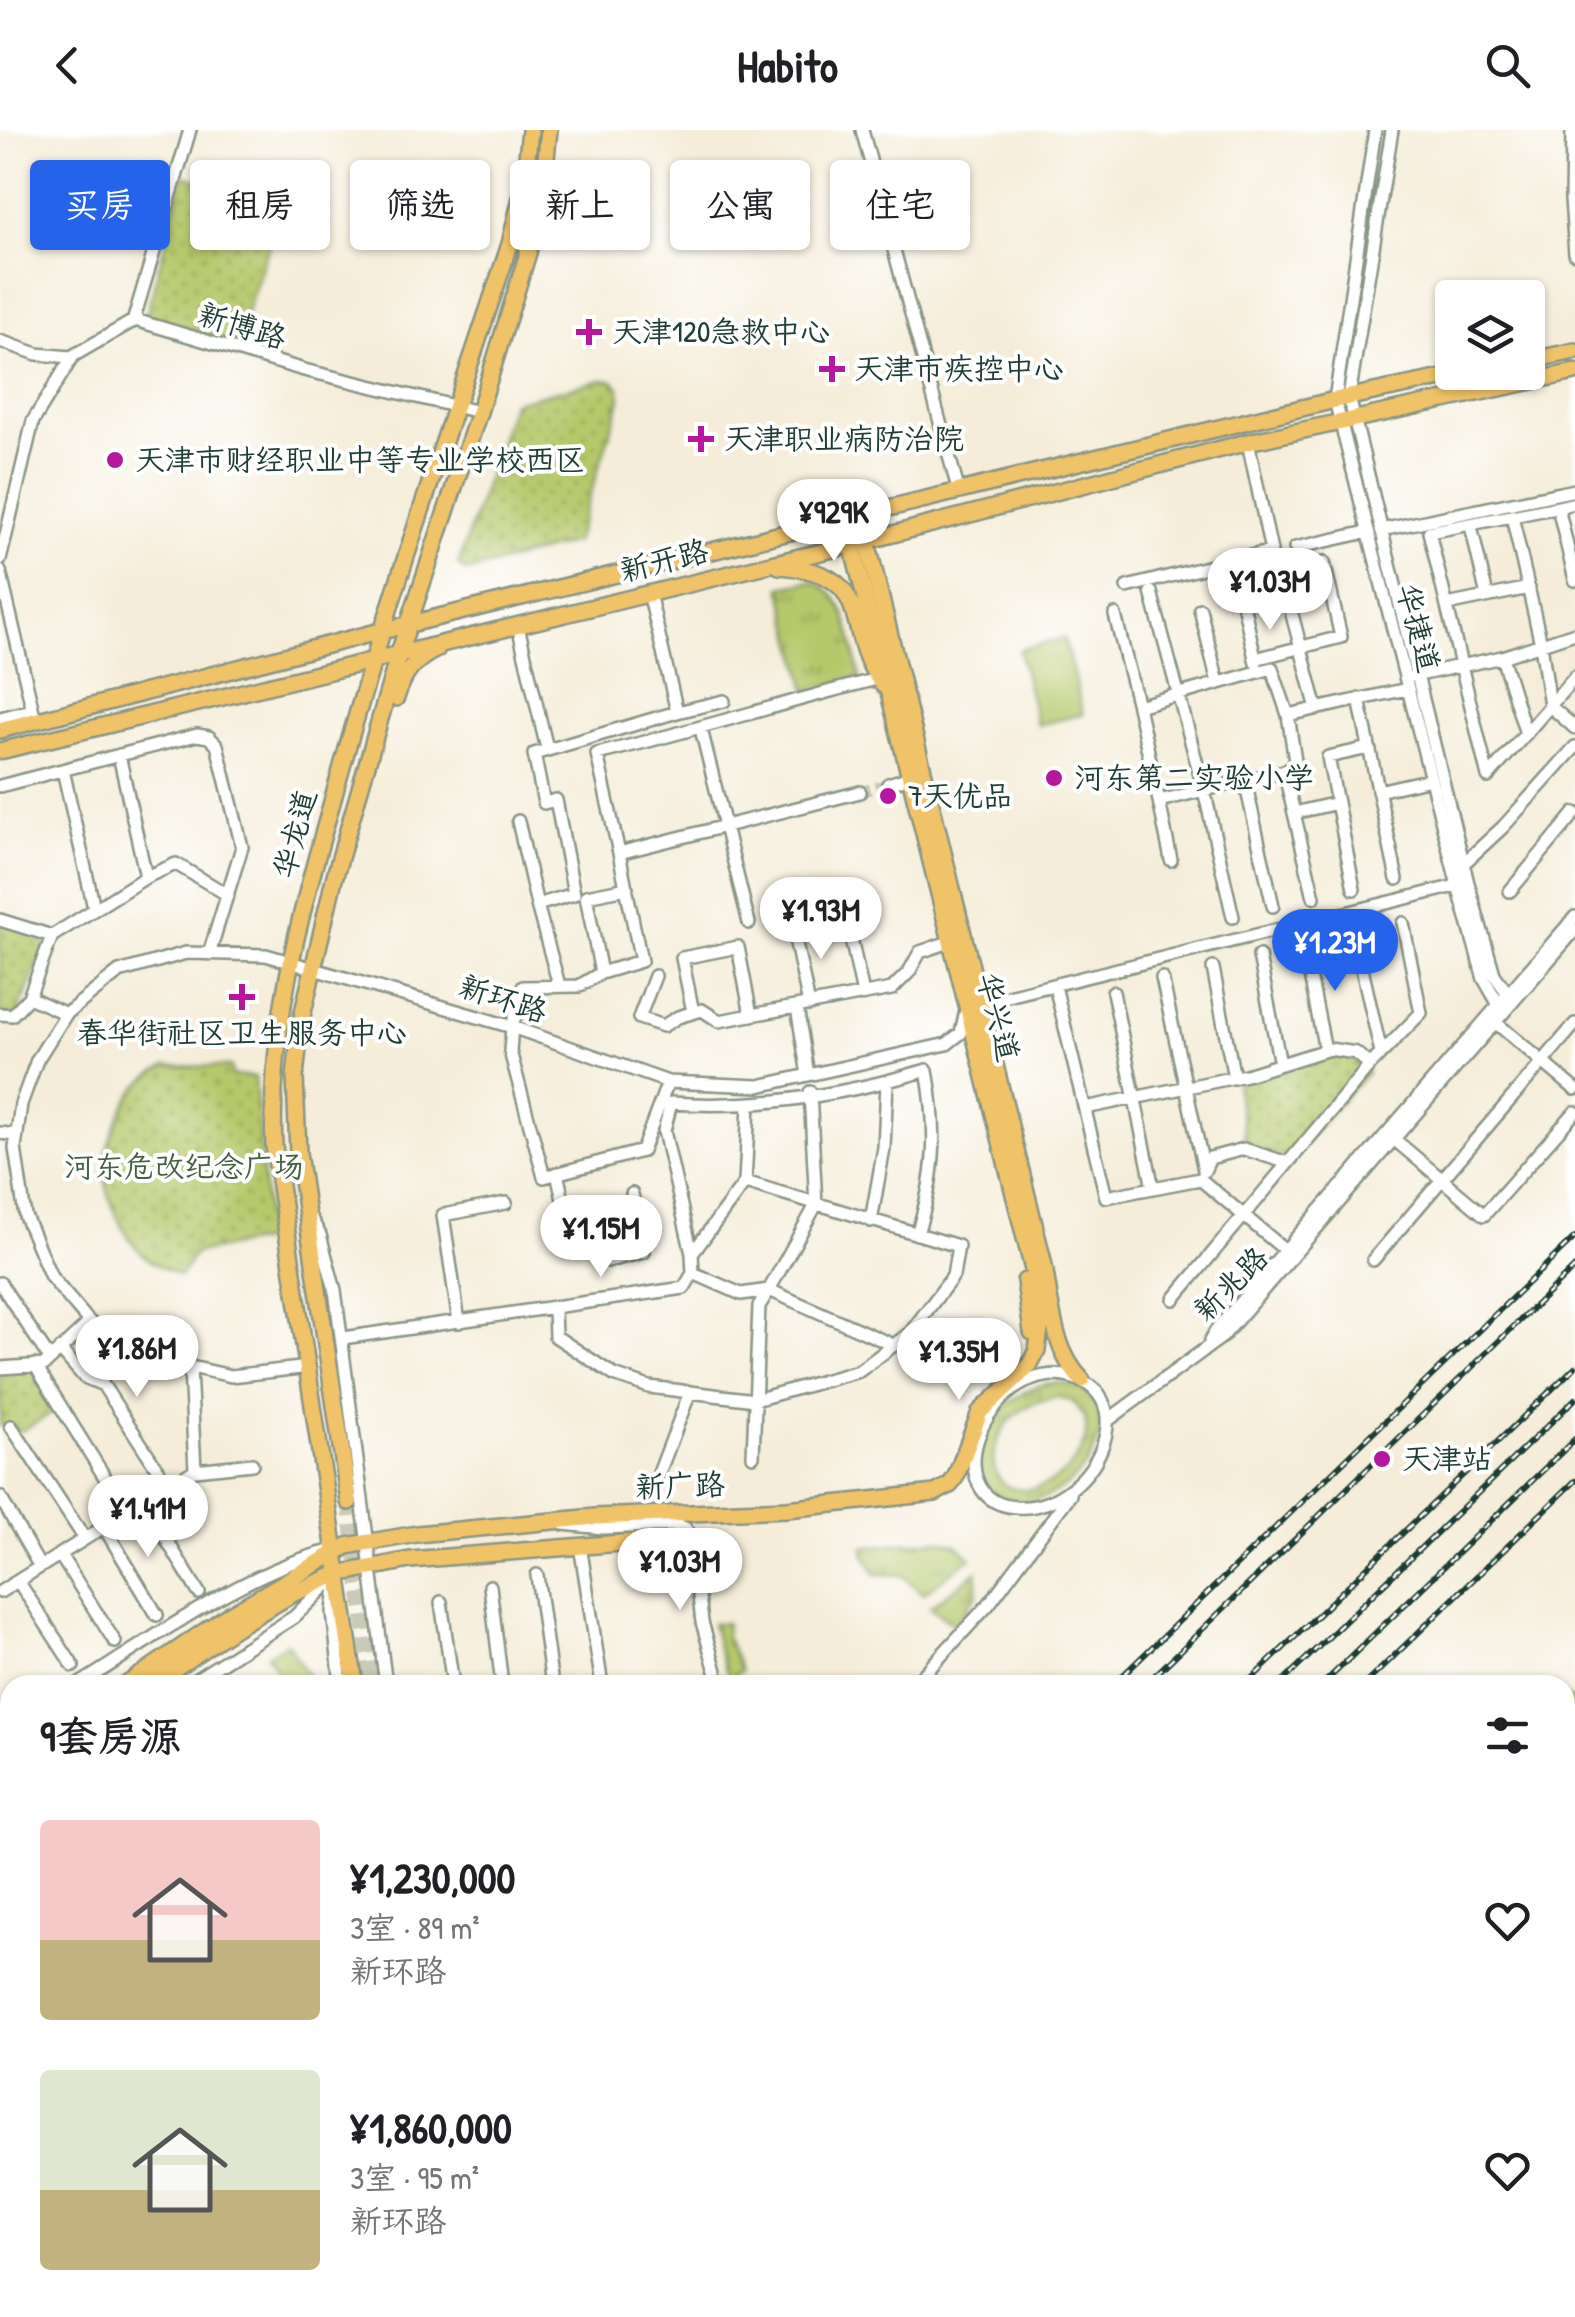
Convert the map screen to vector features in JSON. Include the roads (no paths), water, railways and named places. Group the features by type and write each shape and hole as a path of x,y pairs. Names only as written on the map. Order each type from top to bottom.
{"main road":[{"name":"华龙道","path":"353,1675 274,1146 272,1108 278,1024 290,961 372,658 510,244 524,185 530,130"},
{"path":"349,1502 296,1135 295,1077 311,967 396,651 479,412 537,218 550,130"},
{"path":"1545,358 1575,352"},
{"name":"新开路","path":"3,751 396,651 518,626 760,566 860,547 1248,442 1575,372"},
{"name":"新开路","path":"0,730 33,715 1435,380"},
{"path":"800,532 860,547 902,507"},
{"name":"华兴道","path":"853,519 950,874 973,1005 1039,1299 1040,1341 1028,1366 980,1412 956,1476 950,1486 935,1494"},
{"path":"760,566 811,571 831,579 848,593 864,648 885,683"},
{"name":"华兴道","path":"872,594 885,683 952,940 1043,1261 1060,1347 1067,1363 1082,1380"},
{"path":"350,736 374,681 396,651 464,611"},
{"path":"346,838 366,798 406,672 424,656 464,638"},
{"path":"812,1506 854,1495 929,1488 947,1477 970,1410 1018,1366 1030,1346 1031,1318 1016,1202"},
{"name":"新广路","path":"141,1675 334,1550 368,1541 554,1522 704,1510 750,1511 935,1494"},
{"name":"新广路","path":"165,1675 294,1593 338,1574 371,1566 671,1539"}],"street":[{"path":"0,560 32,421 71,357 135,320 190,130"},
{"path":"862,130 959,493"},
{"name":"华捷道","path":"1375,130 1342,399 1367,532 1464,863 1464,884"},
{"name":"华捷道","path":"1342,399 1392,130"},
{"path":"1572,130 1570,199 1575,254"},
{"name":"新博路","path":"135,320 304,370 479,412"},
{"path":"0,341 37,354 71,357"},
{"name":"华捷道","path":"1346,420 1381,530 1431,779 1464,884 1484,979 1503,1007"},
{"path":"1127,586 1271,551 1248,442"},
{"path":"1381,530 1575,490"},
{"path":"1575,503 1429,532 1488,778 1575,677"},
{"path":"1558,507 1575,580"},
{"path":"1512,516 1541,644 1550,706 1575,728"},
{"path":"1471,526 1487,596"},
{"path":"1296,548 1367,532"},
{"path":"1255,658 1341,637 1324,562"},
{"path":"1280,569 1316,709"},
{"path":"0,571 33,715 0,718"},
{"path":"1447,604 1529,588"},
{"path":"649,592 677,712"},
{"path":"1150,592 1204,790 1233,917"},
{"path":"1243,604 1258,672"},
{"path":"1200,609 1218,684"},
{"path":"1115,615 1172,860"},
{"path":"518,626 548,749"},
{"path":"1288,715 1360,699 1410,680 1502,657 1575,633"},
{"path":"1502,657 1526,734"},
{"path":"1138,706 1272,668 1288,715 1296,768 1159,801"},
{"path":"668,1082 642,1152 544,1177 510,1051 523,987 578,986 601,973 641,961 596,754 885,683"},
{"path":"1360,699 1398,878"},
{"path":"537,905 574,894 556,800 544,804 534,754 724,701"},
{"path":"701,729 750,923"},
{"path":"0,786 196,734 210,737 217,746 242,847 210,954"},
{"path":"1464,863 1503,828 1575,747"},
{"path":"1354,889 1328,757 1368,748"},
{"path":"119,755 146,877"},
{"path":"63,770 94,908"},
{"path":"1284,771 1314,897"},
{"path":"888,784 910,777"},
{"path":"1378,791 1431,779"},
{"path":"1245,780 1273,906"},
{"path":"619,853 860,792"},
{"path":"1294,813 1336,803"},
{"path":"1510,891 1575,813"},
{"path":"518,820 559,985"},
{"path":"0,1014 12,1015 29,997 52,936 146,877 176,864 228,895"},
{"path":"973,1005 1464,884"},
{"path":"601,973 586,896 627,888"},
{"path":"808,1076 793,929 846,916 862,994"},
{"name":"新兆路","path":"1208,1344 1223,1336 1395,1140 1575,916"},
{"path":"0,920 52,936"},
{"path":"1174,1299 1370,1065 1420,1013 1402,923"},
{"name":"新兆路","path":"1208,1344 1285,1250 1575,930"},
{"path":"1354,932 1381,1053"},
{"path":"655,976 639,1018 663,1026 702,1010 719,1021 892,988 909,972 920,952 952,940"},
{"path":"1304,946 1325,1050"},
{"path":"693,1012 682,958 738,947 751,1015"},
{"name":"新环路","path":"309,1367 232,1376 155,1358 97,1331 51,1277 25,1216 14,1148 21,1104 36,1060 66,1014 119,972 186,952 266,955 512,1027 668,1082 759,1086 947,1044 960,1033 973,1005"},
{"path":"1259,956 1280,1064"},
{"path":"1213,968 1234,1078"},
{"path":"1162,978 1202,1175 1285,1250"},
{"path":"1056,986 1106,1197 1202,1175 1210,1158 1244,1149 1288,1163"},
{"path":"1113,992 1153,1188"},
{"path":"29,997 66,1014"},
{"path":"1503,1007 1543,1062 1575,1089"},
{"path":"1374,1260 1575,1024"},
{"path":"1085,1108 1234,1078 1325,1050 1356,1052 1370,1065"},
{"path":"342,1338 684,1288 693,1273 692,1254 664,1132 671,1103 749,1105 886,1082 927,1070 934,1117 934,1169 917,1234"},
{"path":"871,1221 884,1148 886,1082"},
{"path":"753,1456 759,1306 816,1204 810,1094"},
{"path":"692,1254 744,1182 749,1105"},
{"path":"1395,1140 1484,1215 1575,1112"},
{"path":"0,1133 17,1135"},
{"path":"556,1173 574,1249 605,1246 608,1261 644,1252 632,1194"},
{"path":"554,1309 556,1336 614,1375 650,1387 755,1400 859,1371 910,1332 953,1276 958,1246 744,1182"},
{"path":"460,1322 442,1215 506,1202"},
{"path":"306,1210 320,1235 335,1290 385,1675"},
{"path":"693,1273 741,1294 769,1290 893,1345"},
{"path":"0,1283 50,1359"},
{"path":"0,1368 44,1364 90,1322"},
{"path":"1107,1421 1208,1344"},
{"path":"60,1349 84,1378 103,1385 169,1487"},
{"path":"36,1365 127,1513"},
{"path":"190,1369 196,1470"},
{"path":"923,1675 988,1604 1076,1486 1102,1450 1107,1421 1101,1398 1082,1380 1046,1375 1016,1386 988,1415 974,1454 980,1482 990,1496 1006,1506 1044,1504 1076,1486"},
{"path":"659,1473 690,1392"},
{"path":"12,1426 85,1539"},
{"path":"0,1592 196,1470 252,1464"},
{"path":"0,1497 40,1567"},
{"path":"144,1502 198,1593"},
{"path":"554,1522 603,1528 676,1524 685,1528 692,1538 709,1654 716,1675"},
{"path":"104,1527 157,1615"},
{"path":"671,1539 680,1541 693,1560"},
{"path":"580,1545 600,1675"},
{"path":"95,1675 258,1576 334,1550"},
{"path":"60,1555 115,1642"},
{"path":"203,1675 294,1617 338,1574"},
{"path":"338,1574 333,1612 340,1675"},
{"path":"537,1575 551,1675"},
{"path":"18,1581 74,1666"},
{"path":"490,1586 501,1675"},
{"path":"441,1602 452,1675"}],"tunnel":[{"path":"860,792 888,784"},
{"path":"349,1502 371,1675"}],"railway":[{"path":"1123,1675 1575,1237"},
{"path":"1155,1675 1575,1267"},
{"path":"1255,1675 1575,1367"},
{"path":"1289,1675 1575,1399"},
{"path":"1332,1675 1575,1439"},
{"path":"1374,1675 1575,1481"}],"place":[{"name":"天津120急救中心","path":"589,332"},
{"name":"天津市疾控中心","path":"832,369"},
{"name":"天津职业病防治院","path":"701,439"},
{"name":"天津市财经职业中等专业学校西区","path":"115,460"},
{"name":"河东第二实验小学","path":"1054,778"},
{"name":"7天优品","path":"888,796"},
{"name":"春华街社区卫生服务中心","path":"242,997"},
{"name":"天津站","path":"1382,1459"}],"park label":[{"name":"河东危改纪念广场","path":"184,1167"}]}
